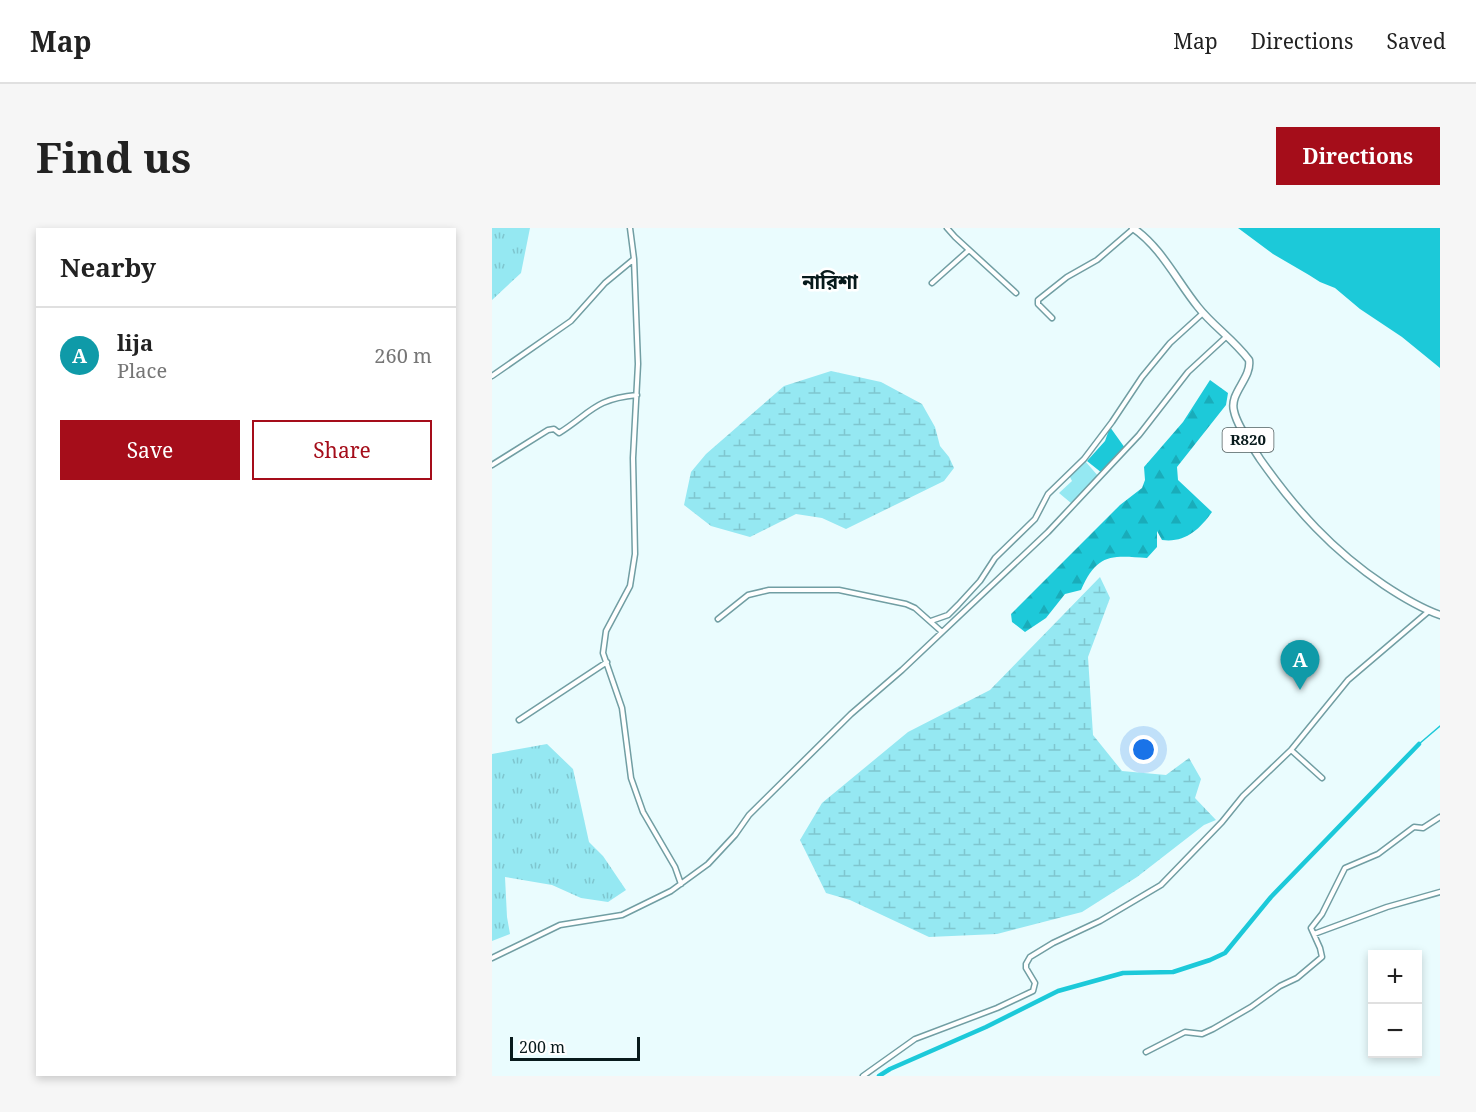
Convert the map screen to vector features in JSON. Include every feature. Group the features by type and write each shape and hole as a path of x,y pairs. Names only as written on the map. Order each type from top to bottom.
{"main road":[{"name":"R820","path":"1133,228 1161,255 1203,313 1228,335 1245,355 1250,366 1234,402 1234,412 1250,444 1292,503 1351,561 1405,598 1429,611 1439,613"}],"street":[{"path":"630,228 634,259 638,364 633,458 635,554 630,586 606,631 603,653 622,708 631,778 643,812 675,867 681,884"},
{"path":"947,228 1016,293"},
{"path":"1052,318 1038,304 1038,300 1067,277 1097,260 1133,228"},
{"path":"932,283 969,250"},
{"path":"492,376 571,321 605,283 634,259"},
{"path":"931,621 948,615 980,581 995,558 1035,519 1048,494 1084,459 1142,376 1170,343 1203,313"},
{"path":"492,958 560,925 622,915 681,884 708,864 735,835 749,815 851,714 1048,532 1139,435 1188,372 1228,335"},
{"path":"492,465 549,430 554,429 559,433 596,405 615,397 637,395"},
{"path":"718,619 748,595 769,591 839,590 906,604 915,608 942,632"},
{"path":"863,1076 915,1038 997,1008 1033,991 1035,984 1026,968 1030,957 1053,943 1094,925 1161,885 1222,822 1243,796 1291,750 1348,680 1429,611"},
{"path":"519,720 607,662"},
{"path":"1291,750 1322,778"},
{"path":"1146,1052 1185,1032 1202,1034 1213,1029 1251,1007 1280,986 1297,978 1322,957 1311,928 1322,914 1345,868 1378,854 1414,827 1423,828 1440,818"},
{"path":"1314,934 1381,909 1440,892"}],"green space":[{"path":"492,228 530,228 521,273 492,300"},
{"path":"831,371 881,382 922,404 935,427 940,446 954,468 944,481 846,529 822,518 796,514 750,537 711,526 684,505 691,472 706,454 784,386"},
{"path":"1210,380 1228,393 1226,405 1177,467 1178,480 1212,512 1197,530 1184,537 1162,540 1157,531 1157,547 1147,558 1114,557 1099,563 1081,590 1065,594 1046,618 1025,632 1012,622 1011,614 1120,505 1142,488 1145,480 1144,467 1183,422"},
{"path":"1085,461 1099,477 1071,503 1059,493 1072,481 1069,475"},
{"path":"1100,577 1110,598 1088,657 1093,735 1122,771 1166,775 1189,758 1201,779 1195,798 1216,820 1204,825 1137,877 1082,912 997,934 929,937 850,900 826,893 800,840 822,803 908,732 990,690"},
{"path":"547,744 573,769 589,842 603,856 626,890 608,902 581,898 552,885 505,877 510,934 492,941 492,754"}],"shaded area":[{"path":"1238,228 1440,228 1440,368 1335,288 1320,282 1273,254"},
{"path":"1110,427 1125,448 1102,473 1087,461 1105,441"}],"waterway":[{"path":"1419,744 1440,726"},
{"path":"879,1076 1058,991 1123,973 1173,972 1225,953 1271,897 1419,744"}],"place":[{"name":"lija","path":"1300,690"}],"district":[{"name":"নারিশা","path":"830,282"}]}
